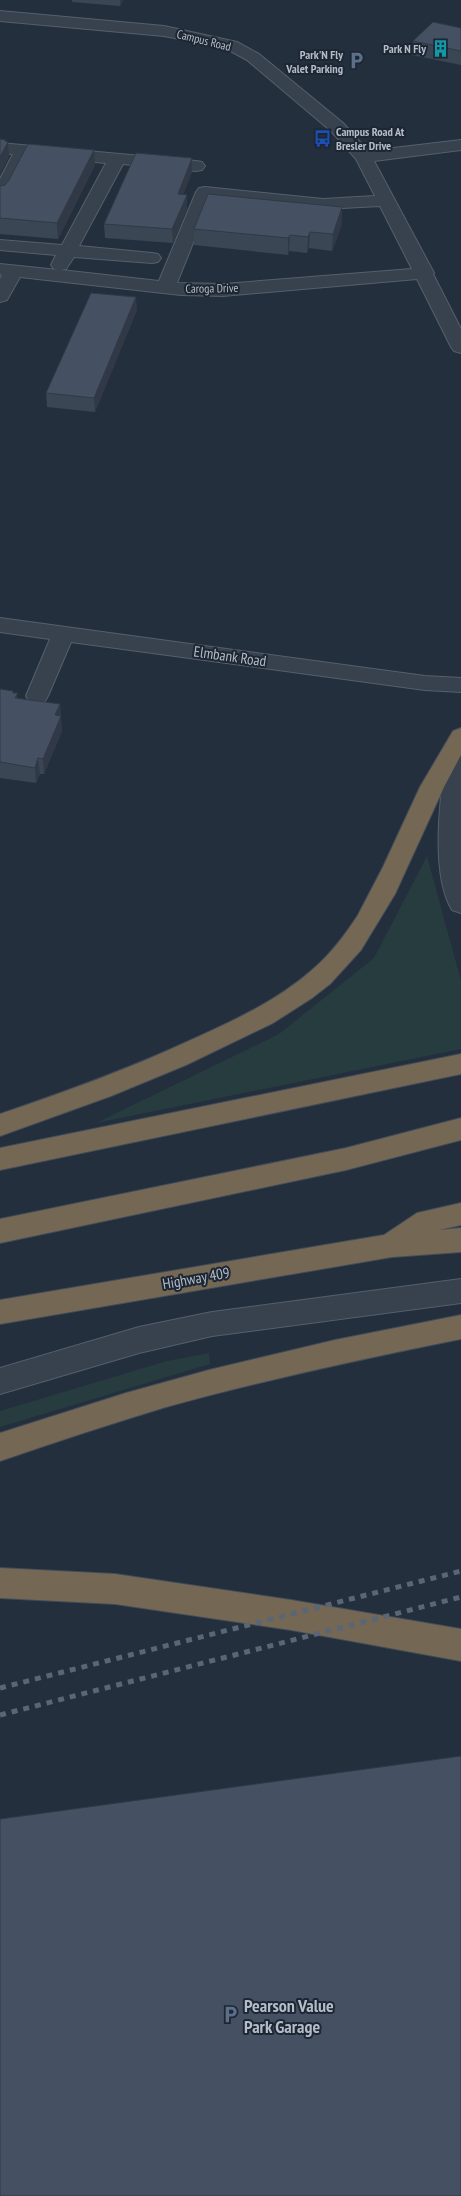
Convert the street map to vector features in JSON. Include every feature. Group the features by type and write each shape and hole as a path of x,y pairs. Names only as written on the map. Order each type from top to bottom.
{"highway":[{"path":"0,1124 78,1099 154,1069 240,1030 274,1011 332,966 352,944 380,899 397,868 445,760 461,737"},
{"path":"0,1159 461,1064"},
{"path":"0,1231 346,1159 461,1129"},
{"path":"346,1159 461,1145"},
{"path":"392,1245 427,1221 461,1214"},
{"name":"Highway 409","path":"0,1312 392,1245 461,1240"},
{"path":"0,1447 127,1406 269,1368 397,1339 461,1327"},
{"path":"0,1583 115,1589 291,1615 461,1645"}],"street":[{"name":"Campus Road","path":"0,16 23,12 164,31 231,45 253,57 337,127 364,157 461,347"},
{"path":"364,157 461,145"},
{"path":"0,148 196,166"},
{"path":"0,195 24,150"},
{"path":"55,275 117,159"},
{"path":"166,287 205,192 323,204 385,201"},
{"path":"0,245 152,258"},
{"path":"0,296 7,270"},
{"name":"Caroga Drive","path":"7,270 166,287 222,290 424,273"},
{"name":"Elmbank Road","path":"0,625 425,683 461,684"},
{"path":"37,696 63,634"},
{"path":"461,737 450,823 451,855 461,904"},
{"path":"0,1381 139,1340 212,1324 461,1291"}],"green space":[{"path":"427,856 461,981 461,1049 96,1123 279,1034 374,958"},
{"path":"209,1353 210,1364 0,1427 0,1411 167,1361"}],"building":[{"path":"433,22 461,28 461,51 413,41"},
{"path":"0,139 8,142 0,157"},
{"path":"28,144 94,150 57,223 0,218 0,186 5,185 9,180"},
{"path":"136,153 192,158 178,194 187,195 172,229 104,224"},
{"path":"208,194 342,207 333,234 310,232 308,237 290,235 288,238 194,229"},
{"path":"91,293 136,297 94,398 46,393"},
{"path":"0,689 18,693 15,698 60,704 55,715 61,716 43,759 38,758 35,768 0,762"},
{"name":"Pearson Value Park Garage","path":"461,1756 461,2196 0,2196 0,1819"}],"railway":[{"path":"0,1688 461,1571"},
{"path":"0,1715 461,1597"}],"place":[{"name":"Park N Fly","path":"440,48"},
{"name":"Park'N Fly Valet Parking","path":"357,61"},
{"name":"Campus Road At Bresler Drive","path":"322,138"},
{"name":"Pearson Value Park Garage","path":"230,2015"}]}
